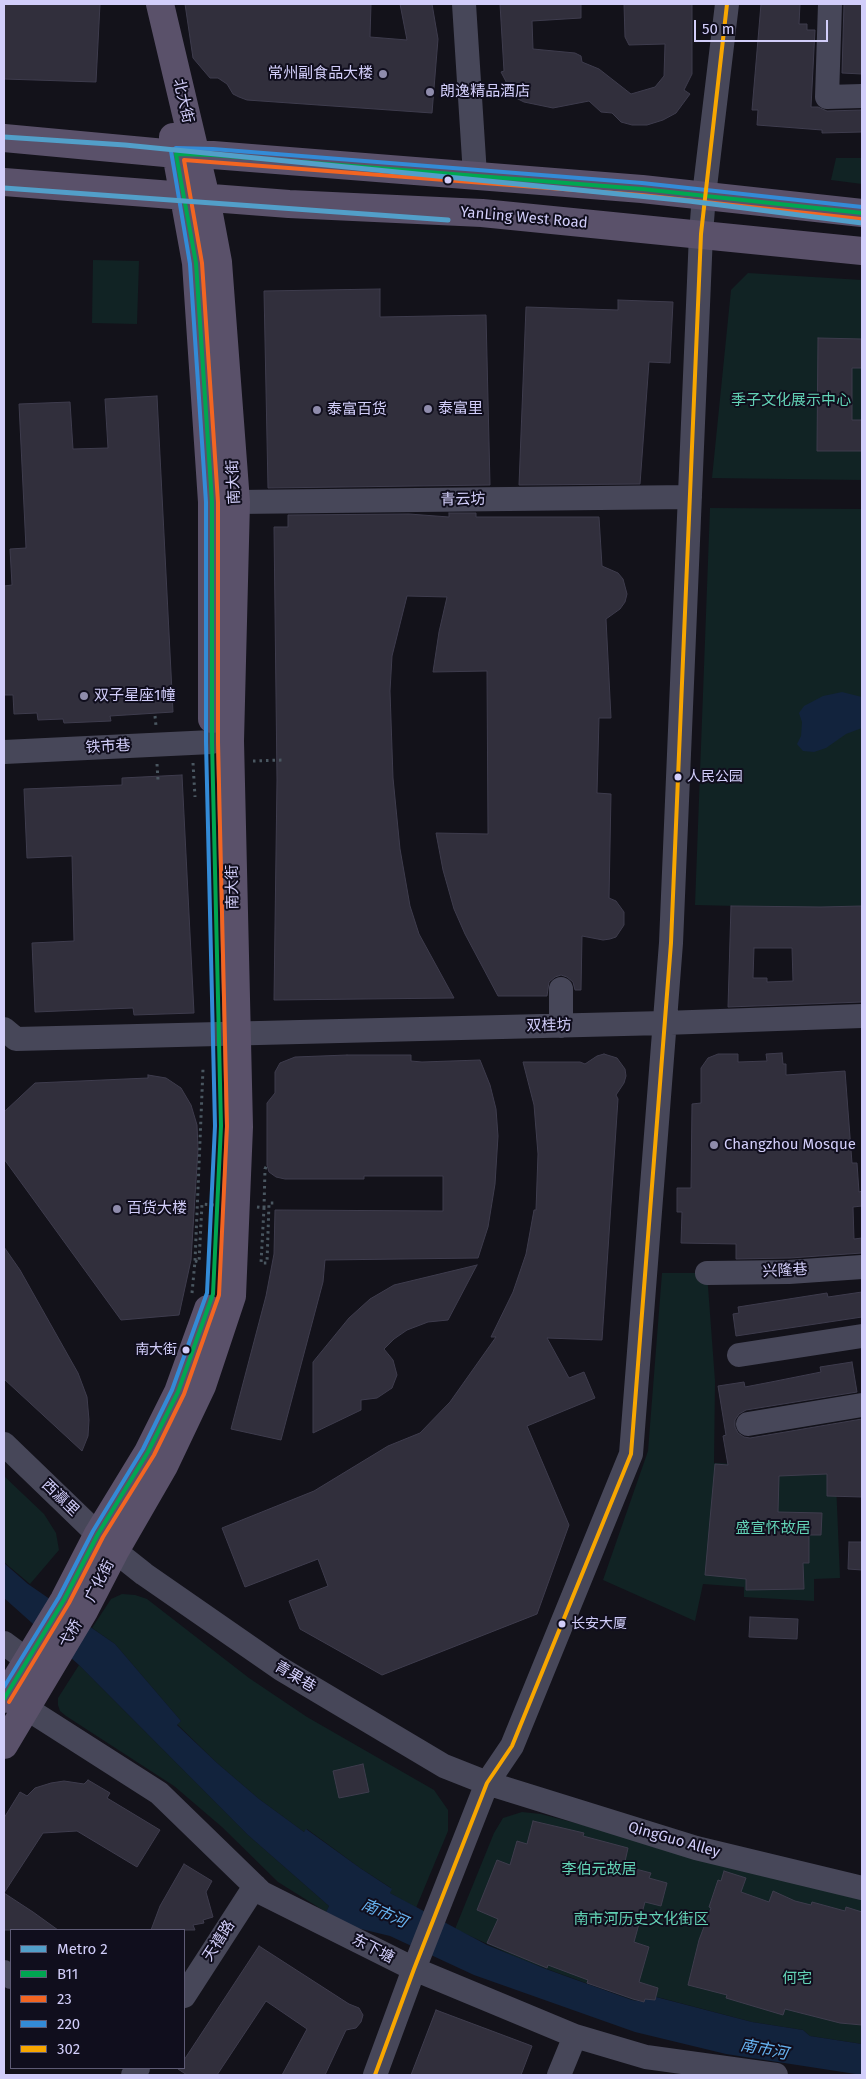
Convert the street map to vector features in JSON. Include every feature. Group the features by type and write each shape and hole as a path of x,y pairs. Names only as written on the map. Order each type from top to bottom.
{"main road":[{"name":"北大街","path":"145,4 186,154"},
{"name":"北大街","path":"160,4 195,197"},
{"path":"4,138 704,195 862,213"},
{"name":"YanLing West Road","path":"4,182 195,197 482,214 862,251"},
{"name":"南大街","path":"106,1543 178,1392 213,1294 221,1126 228,1034 230,741 236,502 218,262 195,197"},
{"name":"南大街","path":"195,197 196,264 212,502 212,742 228,1034"},
{"name":"广化街","path":"74,1606 106,1543"},
{"name":"弋桥","path":"4,1746 15,1704 41,1653 74,1606"}],"street":[{"path":"464,4 475,175"},
{"path":"375,2075 487,1783 512,1746 631,1454 671,933 701,234 727,4"},
{"path":"830,4 827,97 862,96"},
{"name":"青云坊","path":"236,502 690,497"},
{"name":"铁市巷","path":"4,752 212,742"},
{"path":"561,990 561,1026"},
{"name":"双桂坊","path":"4,1029 16,1039 561,1026 862,1016"},
{"name":"兴隆巷","path":"707,1273 789,1272 862,1267"},
{"path":"738,1356 862,1336"},
{"path":"748,1424 862,1406"},
{"name":"西瀛里","path":"4,1444 106,1543"},
{"name":"青果巷","path":"106,1543 144,1574 281,1669 444,1766 487,1783"},
{"path":"4,1643 41,1653"},
{"name":"东下塘","path":"15,1704 159,1793 262,1893 575,2036 646,2057 776,2075"},
{"name":"QingGuo Alley","path":"487,1783 696,1848 862,1888"},
{"name":"天禧路","path":"185,1994 254,1886"},
{"path":"559,2075 575,2036"}],"path":[{"path":"193,763 195,798"},
{"path":"191,1299 195,1261 203,1069"},
{"path":"264,1208 265,1169 267,1165"},
{"path":"262,1254 261,1263 267,1264 269,1203 276,1203"},
{"path":"195,1261 199,1262 200,1254"}],"green space":[{"path":"836,158 862,158 862,184 831,180"},
{"path":"93,260 139,261 137,324 92,323"},
{"name":"季子文化展示中心","path":"748,273 862,280 862,480 712,478 731,290"},
{"name":"人民公园","path":"710,508 862,509 862,906 820,908 695,905"},
{"name":"盛宣怀故居","path":"662,1273 707,1273 715,1381 714,1463 762,1465 835,1459 840,1578 814,1579 814,1601 744,1597 744,1587 703,1584 695,1621 603,1580 648,1451"},
{"path":"4,1476 44,1514 56,1533 59,1550 30,1584 4,1562"},
{"path":"122,1594 135,1595 147,1599 249,1678 307,1717 434,1790 448,1810 448,1831 416,1908 390,1893 391,1888 307,1829 304,1832 259,1799 217,1763 177,1724 181,1721 115,1644 92,1628 111,1599"},
{"path":"79,1665 248,1835 329,1906 326,1912 278,1882 222,1827 174,1786 60,1711 58,1698"},
{"name":"南市河历史文化街区","path":"522,1812 541,1814 862,1898 862,2044 810,2036 803,2030 752,2022 657,1997 656,2001 644,2002 633,2000 522,1960 455,1929 494,1833 503,1818"}],"water":[{"path":"842,692 862,697 862,728 846,734 826,748 814,752 803,751 797,744 801,736 802,722 799,713 804,706 823,696"},
{"name":"南市河","path":"4,1563 28,1584 115,1644 181,1721 177,1725 259,1799 304,1832 306,1829 392,1889 390,1893 487,1945 546,1969 632,2000 644,2002 645,1999 655,2000 656,1997 752,2022 803,2030 810,2036 862,2044 862,2075 726,2054 635,2032 474,1975 390,1936 357,1928 326,1912 329,1906 248,1835 79,1665 4,1598"}],"building":[{"path":"4,4 100,4 96,82 4,79"},
{"path":"185,4 371,4 370,37 407,40 400,4 432,4 438,39 432,113 247,100 239,97 233,94 227,84 218,78 210,78 193,58"},
{"path":"500,4 581,4 581,18 532,21 533,49 575,53 581,56 582,62 599,69 631,94 655,87 664,76 665,44 629,45 625,37 624,4 692,4 692,74 684,90 690,94 676,113 647,125 632,125 621,122 612,113 601,112 589,101 553,108 524,102 514,97 501,72 504,71"},
{"path":"761,4 800,4 799,24 807,24 807,30 815,30 811,107 818,107 827,111 862,110 862,132 822,133 822,130 757,125 758,110 752,110"},
{"path":"844,4 862,4 862,74 842,73"},
{"path":"380,289 380,317 486,315 490,485 268,488 264,291"},
{"path":"618,300 673,302 670,363 649,362 640,484 519,485 526,307 618,310"},
{"path":"818,338 862,339 862,368 852,368 852,420 862,420 862,451 817,451"},
{"path":"157,396 173,712 110,716 111,721 64,723 63,719 38,720 37,713 14,714 13,695 4,695 4,586 12,585 10,549 26,548 19,404 70,402 73,449 108,448 105,399"},
{"path":"449,513 476,513 476,517 599,517 602,566 618,573 623,579 627,594 625,602 620,609 606,619 611,718 599,718 597,793 611,794 609,898 616,901 624,912 624,925 616,937 610,939 603,940 582,936 581,990 575,990 573,982 561,975 549,982 547,996 498,996 454,909 443,870 436,833 488,834 487,671 433,672 447,597 407,596 392,656 390,691 393,778 400,849 410,906 419,934 454,998 274,1000 277,780 274,527 288,527 288,515 409,514 449,517"},
{"path":"182,775 194,1013 134,1015 133,1008 35,1012 32,943 74,941 72,856 27,858 24,789 122,785 122,778"},
{"path":"731,906 862,906 862,1002 728,1007","holes":["754,948 792,948 793,981 767,982 767,978 753,978"]},
{"path":"782,1053 783,1064 786,1064 786,1075 845,1071 852,1163 857,1163 859,1192 862,1191 862,1206 853,1207 854,1239 862,1238 862,1253 790,1258 736,1259 736,1244 681,1243 682,1212 677,1212 677,1188 691,1188 692,1104 701,1103 701,1068 708,1058 718,1054 738,1054 738,1062 767,1061 766,1054"},
{"path":"604,1054 617,1058 625,1069 626,1076 616,1095 618,1099 602,1340 547,1338 569,1378 584,1372 595,1398 527,1426 569,1525 537,1614 382,1675 300,1629 289,1601 328,1586 318,1559 245,1587 222,1528 314,1491 388,1446 420,1433 450,1402 496,1337 491,1337 513,1292 526,1254 534,1210 536,1210 538,1154 534,1105 523,1062 580,1062 585,1064"},
{"path":"411,1055 411,1061 422,1062 480,1060 490,1085 496,1109 498,1136 495,1184 488,1227 478,1258 325,1260 323,1282 281,1440 231,1429 266,1296 274,1254 275,1210 443,1211 443,1176 285,1179 276,1177 269,1172 267,1165 267,1103 275,1093 275,1072 280,1063 295,1057"},
{"name":"百货大楼","path":"148,1075 166,1078 181,1088 191,1105 197,1125 198,1149 191,1260 179,1315 121,1320 4,1159 4,1112 35,1083 148,1078"},
{"path":"4,1247 20,1270 78,1373 87,1397 89,1420 88,1436 82,1451 4,1379"},
{"path":"477,1265 448,1320 428,1322 407,1330 384,1349 393,1360 397,1375 392,1388 377,1398 361,1400 361,1410 313,1433 313,1362 349,1318 370,1299 394,1285"},
{"path":"862,1292 862,1317 736,1336 733,1314 739,1313 738,1307 827,1293 828,1297"},
{"path":"852,1362 857,1392 746,1410 739,1414 735,1420 735,1427 738,1433 750,1438 862,1419 862,1497 827,1496 827,1474 779,1476 778,1512 822,1513 821,1535 809,1535 809,1563 803,1563 804,1589 746,1590 746,1579 705,1575 715,1464 728,1465 723,1436 726,1435 718,1386 744,1382 745,1387 821,1372 820,1367"},
{"path":"849,1542 862,1542 862,1570 848,1569"},
{"path":"750,1617 798,1619 797,1639 749,1637"},
{"path":"363,1764 369,1792 339,1798 333,1771"},
{"path":"88,1780 110,1793 107,1798 160,1830 137,1867 77,1831 43,1833 4,1893 4,1818 20,1792 27,1796 35,1788 51,1783 64,1781 84,1784"},
{"path":"533,1821 584,1833 583,1836 628,1848 624,1866 651,1873 649,1878 667,1883 661,1906 645,1902 634,1942 649,1947 639,1982 658,1988 655,2000 645,1999 644,2002 633,1999 587,1983 588,1980 548,1965 547,1968 487,1943 498,1919 477,1910 497,1860 510,1865 517,1841 527,1844"},
{"path":"184,1864 212,1881 206,1892 213,1917 203,1920 204,1923 193,1925 195,1930 151,1929 160,1906"},
{"path":"724,1871 746,1878 741,1892 769,1902 773,1891 795,1901 811,1905 812,1902 845,1911 846,1907 862,1912 862,2025 840,2023 785,2009 783,2015 726,1998 727,1995 688,1985 699,1940 711,1908 709,1907 718,1880 721,1881"},
{"path":"4,1893 57,1929 10,1929 4,1930"},
{"path":"259,1946 349,2004 359,2008 363,2015 361,2022 356,2028 346,2030 325,2075 282,2075 307,2029 266,2001 217,2075 187,2075 178,2069 185,2069 185,2058"},
{"path":"436,2010 532,2046 521,2075 411,2075"}],"metro line":[{"name":"2","path":"4,137 125,145 689,201 862,223"},
{"name":"2","path":"4,188 448,220"}],"transit line":[{"name":"302","path":"375,2075 414,1969 487,1783 512,1746 631,1454 671,943 701,234 727,4"},
{"name":"220","path":"4,1687 59,1597 93,1531 143,1449 172,1390 207,1293 215,1126 206,742 206,502 190,264 171,151 176,148 213,149 642,183 862,207"},
{"name":"B11","path":"4,1699 64,1600 98,1534 148,1452 178,1392 213,1294 221,1126 212,742 212,502 196,263 176,154 213,155 642,189 862,213"},
{"name":"23","path":"9,1702 69,1603 103,1537 154,1455 184,1394 219,1295 227,1126 218,742 218,502 202,263 184,160 641,195 861,219"}],"place":[{"name":"常州副食品大楼","path":"383,74"},
{"name":"朗逸精品酒店","path":"430,92"},
{"name":"泰富里","path":"428,409"},
{"name":"泰富百货","path":"317,410"},
{"name":"双子星座1幢","path":"84,696"},
{"name":"人民公园","path":"678,777"},
{"name":"Changzhou Mosque","path":"714,1145"},
{"name":"百货大楼","path":"117,1209"},
{"name":"南大街","path":"186,1350"},
{"name":"长安大厦","path":"562,1624"}],"park label":[{"name":"李伯元故居","path":"599,1870"},
{"name":"何宅","path":"797,1979"}]}
